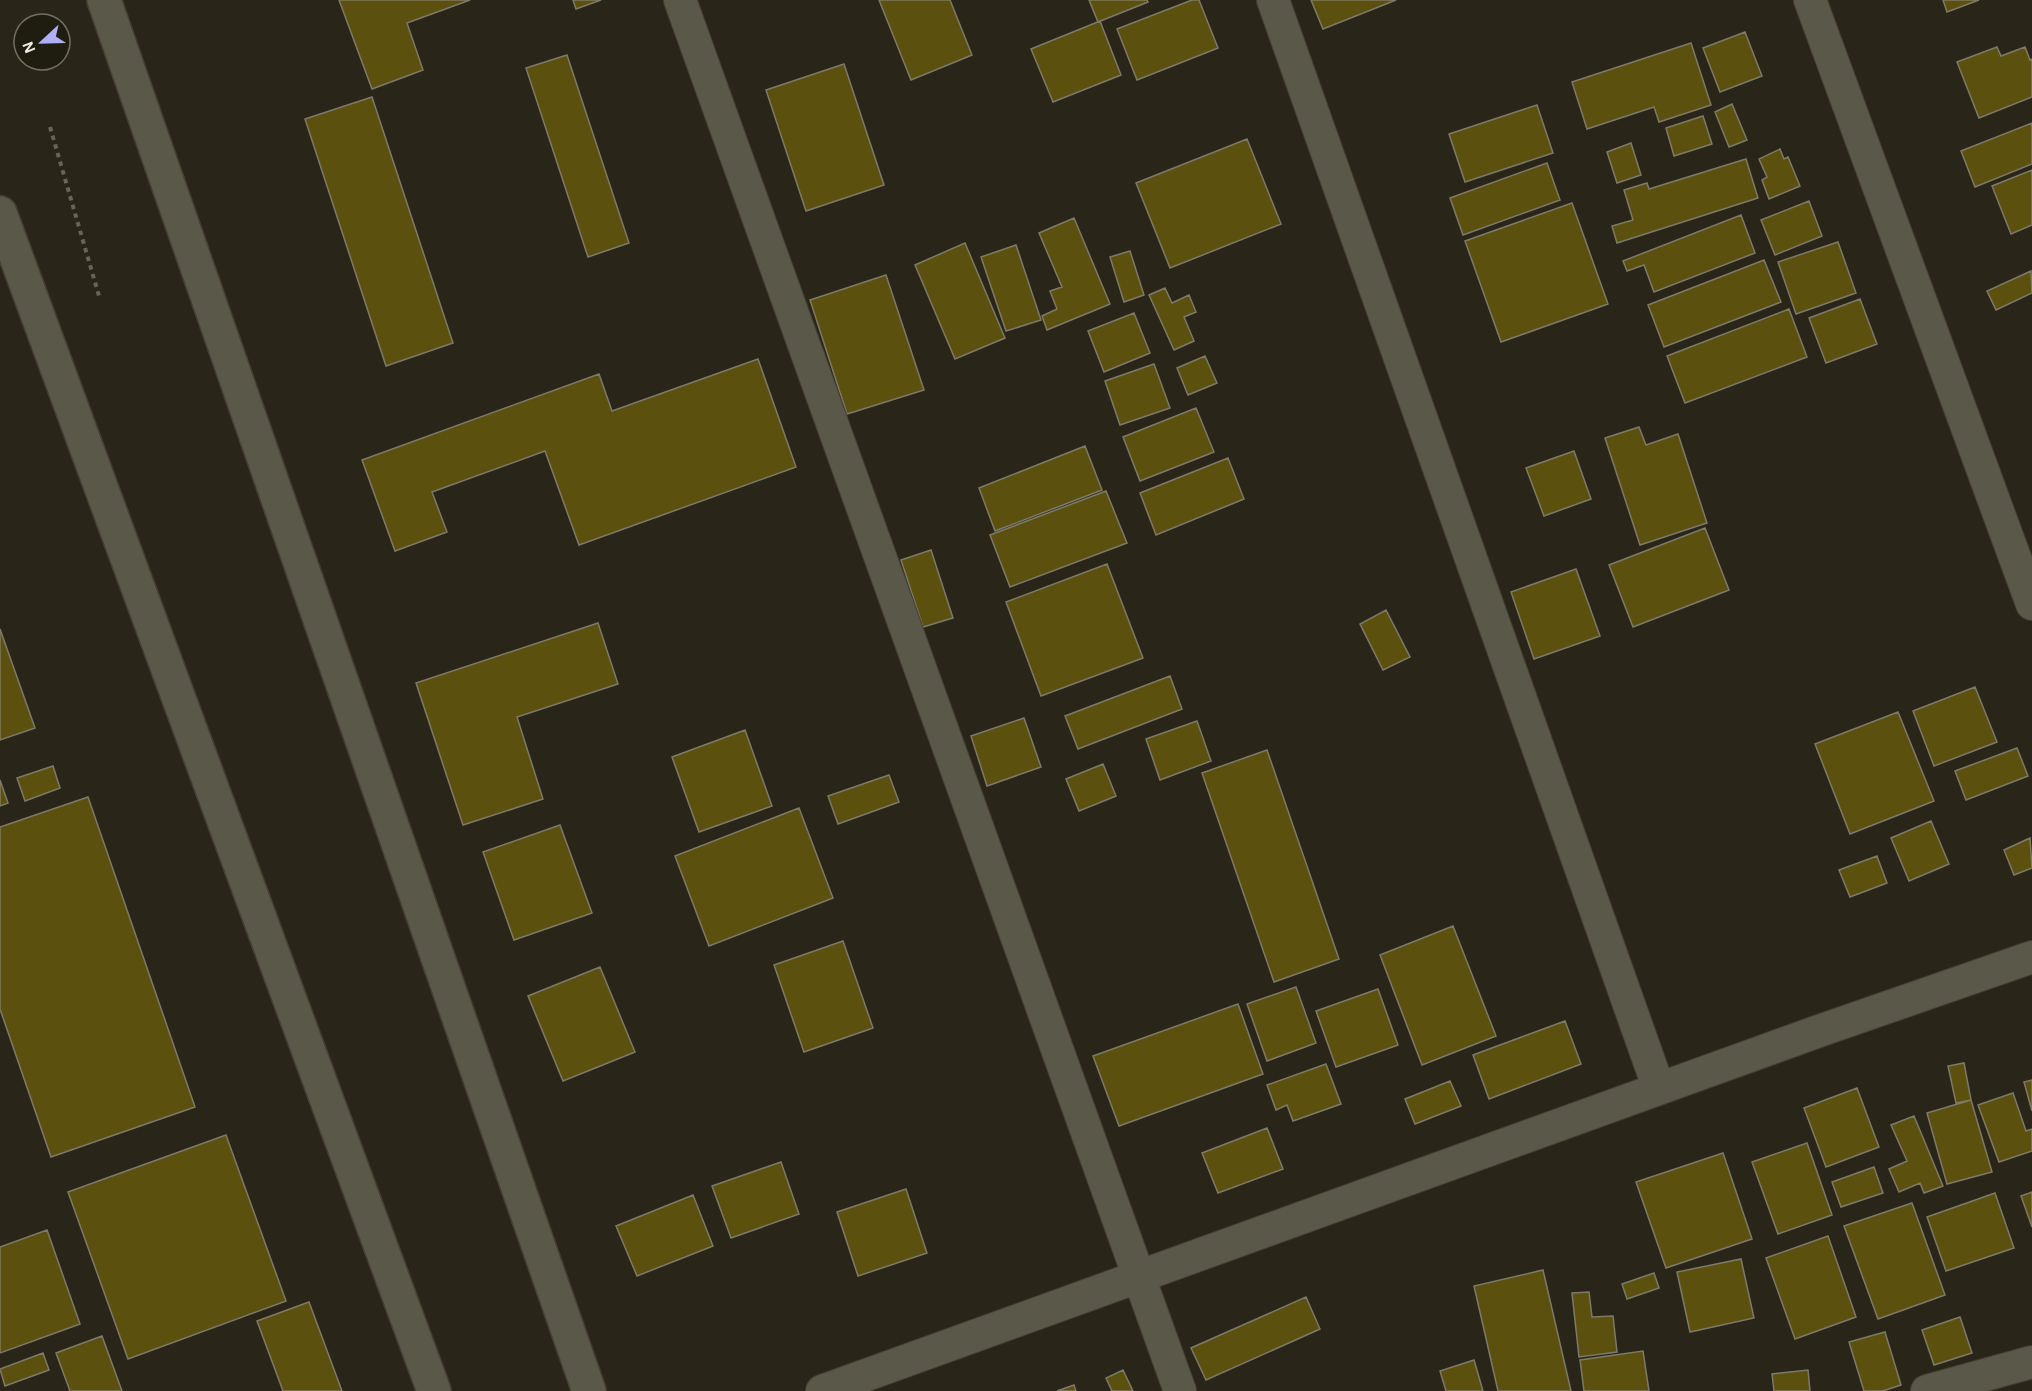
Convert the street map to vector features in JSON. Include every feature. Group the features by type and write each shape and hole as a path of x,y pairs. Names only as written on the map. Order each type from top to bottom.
{"main road":[{"path":"105,0 589,1391"},
{"path":"0,213 434,1391"}],"street":[{"path":"680,0 1180,1391"},
{"path":"1273,0 1659,1089"},
{"path":"1810,0 2032,604"},
{"path":"822,1391 2032,957"},
{"path":"1927,1391 2032,1362"}],"path":[{"path":"50,127 99,296"}],"building":[{"path":"339,0 470,0 407,23 423,70 372,89"},
{"path":"573,0 601,0 576,9"},
{"path":"879,0 950,0 972,55 911,80"},
{"path":"1089,0 1147,0 1148,2 1098,22"},
{"path":"1192,0 1199,0 1218,48 1137,80 1117,29"},
{"path":"1311,0 1396,0 1323,29"},
{"path":"1943,0 1979,0 1947,12"},
{"path":"1100,21 1121,75 1053,102 1031,49"},
{"path":"1745,32 1762,76 1720,92 1703,48"},
{"path":"1691,43 1711,105 1659,122 1654,107 1587,129 1572,82"},
{"path":"1997,47 2001,56 2025,47 2030,60 2032,59 2032,97 1979,118 1957,62"},
{"path":"567,55 629,243 588,257 526,68"},
{"path":"844,64 884,185 806,211 766,90"},
{"path":"372,97 453,343 386,366 305,119"},
{"path":"1732,104 1747,140 1729,147 1715,112"},
{"path":"1537,105 1553,153 1465,182 1449,134"},
{"path":"1703,116 1712,144 1674,156 1666,128"},
{"path":"2032,123 2032,164 1975,187 1961,151"},
{"path":"1247,139 1281,224 1170,268 1136,183"},
{"path":"1631,143 1641,175 1617,183 1607,152"},
{"path":"1780,149 1784,159 1788,157 1800,186 1769,199 1762,180 1767,177 1759,159"},
{"path":"1746,159 1758,198 1617,243 1612,226 1633,220 1624,190 1647,183 1649,189"},
{"path":"1547,163 1560,200 1463,235 1450,198"},
{"path":"2032,170 2032,225 2011,234 1992,186"},
{"path":"1809,201 1822,236 1775,255 1761,220"},
{"path":"1572,203 1608,304 1501,342 1465,241"},
{"path":"1741,215 1755,253 1654,292 1644,265 1627,271 1623,261"},
{"path":"1074,218 1110,304 1047,330 1042,316 1057,309 1050,291 1062,287 1039,233"},
{"path":"1838,242 1856,293 1796,314 1778,262"},
{"path":"965,243 1005,338 955,359 915,265"},
{"path":"1016,245 1041,320 1006,331 981,257"},
{"path":"1130,251 1144,295 1124,302 1110,257"},
{"path":"1764,260 1781,302 1664,347 1648,305"},
{"path":"2031,271 2032,293 1996,310 1987,291"},
{"path":"886,275 924,390 847,414 810,300"},
{"path":"1165,288 1172,303 1189,295 1196,312 1184,317 1194,341 1174,350 1149,295"},
{"path":"1860,299 1877,344 1826,363 1809,318"},
{"path":"1789,309 1807,357 1685,403 1667,356"},
{"path":"1134,313 1150,353 1104,372 1088,331"},
{"path":"1205,356 1217,383 1188,395 1177,368"},
{"path":"758,359 796,467 579,545 545,451 432,492 447,532 395,551 362,460 599,374 612,411"},
{"path":"1154,364 1170,408 1120,425 1105,381"},
{"path":"1196,408 1214,452 1140,481 1123,437"},
{"path":"1639,427 1646,445 1678,434 1707,523 1640,545 1605,438"},
{"path":"1085,446 1102,490 995,531 979,488"},
{"path":"1574,451 1591,499 1544,516 1526,468"},
{"path":"1228,458 1244,499 1156,535 1140,493"},
{"path":"1106,491 1127,543 1010,587 990,535"},
{"path":"1705,528 1729,590 1633,627 1609,565"},
{"path":"931,550 953,618 923,627 901,560"},
{"path":"1107,564 1143,658 1041,696 1006,602"},
{"path":"1576,569 1600,636 1534,659 1511,592"},
{"path":"1386,610 1410,657 1383,670 1360,624"},
{"path":"598,623 618,684 517,717 543,799 463,825 416,683"},
{"path":"0,629 35,728 0,740"},
{"path":"1170,676 1182,709 1078,749 1065,716"},
{"path":"1975,687 1997,742 1934,766 1913,711"},
{"path":"1898,712 1934,801 1850,834 1815,744"},
{"path":"1024,718 1041,767 987,786 971,736"},
{"path":"1197,721 1211,761 1160,780 1146,739"},
{"path":"745,730 772,806 699,832 672,757"},
{"path":"2017,748 2028,776 1966,800 1955,771"},
{"path":"1267,750 1339,959 1274,982 1202,773"},
{"path":"1103,764 1116,796 1079,811 1066,779"},
{"path":"53,766 60,788 25,801 17,778"},
{"path":"889,775 899,802 838,824 828,796"},
{"path":"0,780 8,803 0,806"},
{"path":"88,797 195,1107 51,1157 0,1009 0,827"},
{"path":"799,808 833,898 709,946 675,856"},
{"path":"1931,821 1949,864 1909,881 1891,838"},
{"path":"560,825 592,913 514,940 483,852"},
{"path":"2030,838 2032,868 2014,875 2004,850"},
{"path":"1877,856 1887,883 1850,897 1839,870"},
{"path":"1453,926 1496,1036 1422,1065 1380,955"},
{"path":"843,941 873,1028 804,1052 774,965"},
{"path":"600,967 635,1052 563,1081 528,996"},
{"path":"1296,987 1316,1043 1267,1061 1247,1004"},
{"path":"1378,989 1398,1045 1336,1067 1316,1011"},
{"path":"1238,1004 1263,1074 1119,1126 1093,1056"},
{"path":"1565,1021 1581,1064 1489,1099 1473,1055"},
{"path":"1964,1063 1971,1100 1956,1103 1948,1066"},
{"path":"1326,1064 1341,1104 1293,1121 1287,1105 1276,1110 1267,1085"},
{"path":"2032,1080 2032,1111 2024,1082"},
{"path":"1450,1081 1461,1106 1415,1124 1405,1099"},
{"path":"1857,1088 1879,1147 1826,1167 1804,1108"},
{"path":"2013,1093 2026,1131 2032,1129 2032,1151 1999,1162 1978,1105"},
{"path":"1971,1100 1992,1172 1947,1184 1927,1113"},
{"path":"1914,1116 1943,1186 1924,1193 1920,1183 1899,1192 1889,1169 1907,1161 1891,1125"},
{"path":"1267,1128 1283,1169 1218,1193 1202,1153"},
{"path":"226,1135 286,1301 128,1359 68,1192"},
{"path":"1807,1143 1832,1215 1778,1234 1752,1162"},
{"path":"1723,1153 1752,1239 1666,1268 1636,1182"},
{"path":"781,1162 799,1214 731,1238 712,1186"},
{"path":"1874,1167 1883,1193 1841,1207 1832,1182"},
{"path":"906,1189 927,1253 858,1276 837,1212"},
{"path":"2032,1192 2032,1227 2021,1196"},
{"path":"1995,1193 2014,1248 1946,1271 1927,1217"},
{"path":"693,1195 713,1246 637,1276 616,1226"},
{"path":"1912,1203 1945,1295 1878,1319 1844,1226"},
{"path":"47,1230 80,1324 0,1353 0,1247"},
{"path":"1828,1236 1856,1317 1795,1339 1766,1258"},
{"path":"1741,1259 1754,1318 1690,1332 1677,1272"},
{"path":"1543,1270 1571,1391 1498,1391 1474,1286"},
{"path":"1654,1273 1659,1288 1627,1299 1622,1284"},
{"path":"1589,1292 1592,1317 1613,1316 1617,1352 1579,1357 1572,1293"},
{"path":"1306,1297 1320,1329 1206,1380 1191,1348"},
{"path":"309,1302 342,1391 283,1391 257,1321"},
{"path":"1960,1317 1972,1353 1934,1365 1922,1330"},
{"path":"1885,1332 1901,1385 1883,1391 1864,1391 1849,1342"},
{"path":"102,1336 122,1391 70,1391 56,1353"},
{"path":"1643,1351 1649,1391 1584,1391 1580,1360"},
{"path":"43,1353 49,1370 5,1386 0,1369"},
{"path":"1474,1360 1483,1391 1446,1391 1440,1371"},
{"path":"1123,1370 1133,1391 1112,1391 1106,1378"},
{"path":"1808,1370 1810,1391 1774,1391 1772,1374"},
{"path":"1074,1385 1076,1391 1057,1391"}]}
